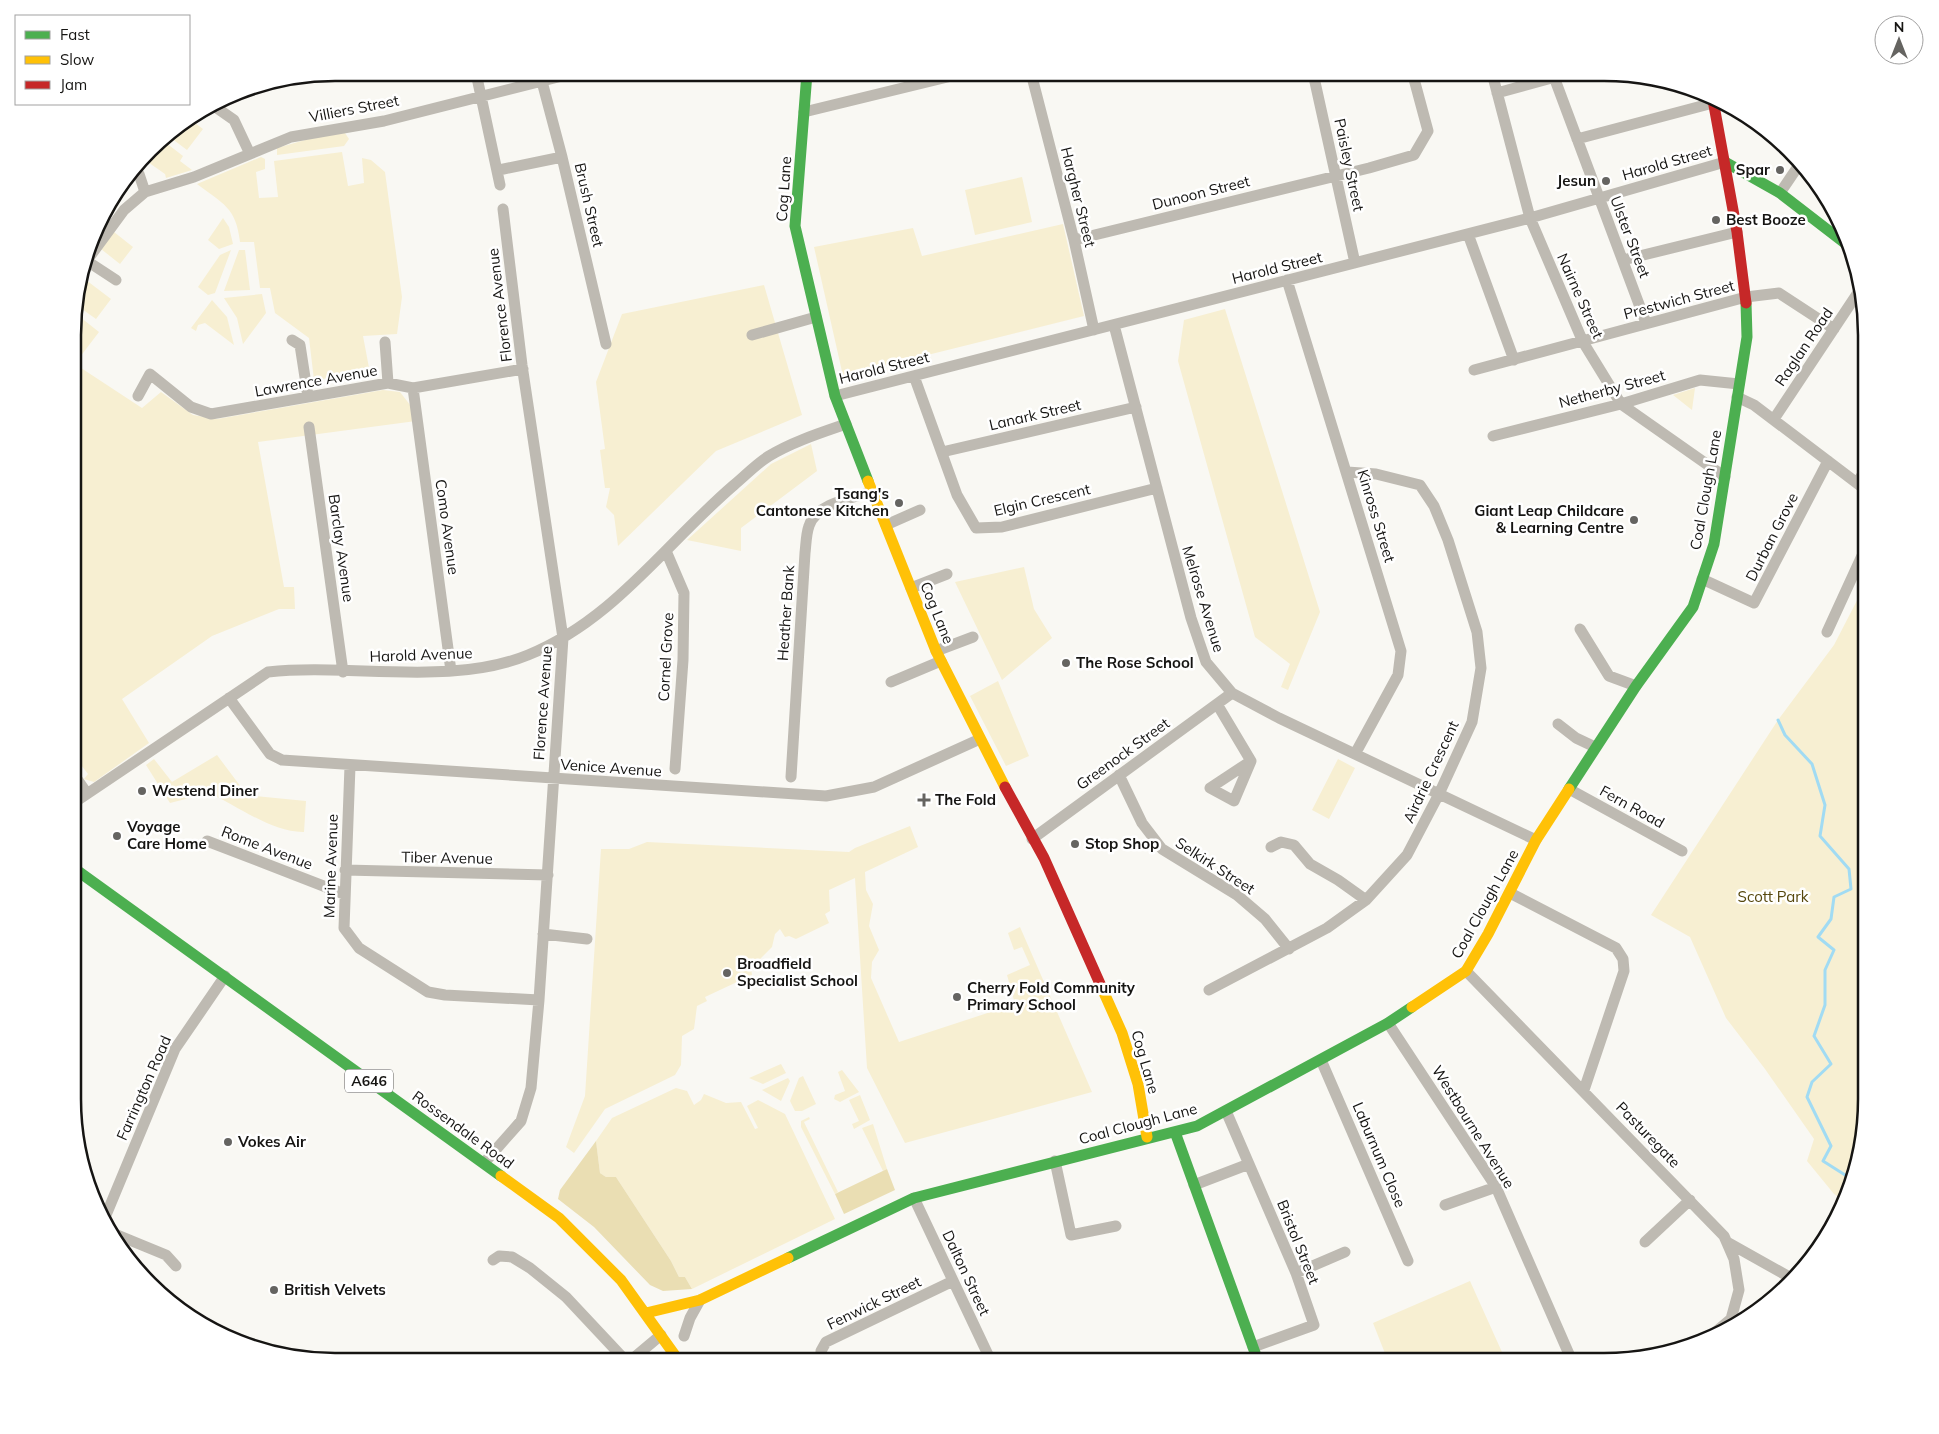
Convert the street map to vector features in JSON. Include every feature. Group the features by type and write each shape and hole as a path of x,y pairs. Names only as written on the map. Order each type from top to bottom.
{"main road":[{"name":"Cog Lane","path":"806,81 795,226 834,396 939,656 980,739 1032,839 1044,858 1122,1033 1138,1084 1146,1137"},
{"name":"Coal Clough Lane","path":"646,1312 700,1300 914,1198 1146,1137 1197,1126 1388,1023 1466,971 1510,893 1536,840 1636,686 1693,607 1714,544 1747,337 1746,297 1737,232 1714,106"},
{"path":"1725,162 1780,193 1838,238"},
{"name":"Rossendale Road","path":"81,873 559,1218 621,1280 646,1312 673,1353"},
{"path":"1175,1132 1255,1353"}],"street":[{"path":"478,81 499,170 500,185"},
{"name":"Villiers Street","path":"99,244 124,210 145,192 194,177 291,137 384,121 525,81"},
{"name":"Brush Street","path":"542,81 606,344"},
{"path":"804,112 931,81"},
{"name":"Hargher Street","path":"1033,81 1074,240 1094,330"},
{"name":"Paisley Street","path":"1315,81 1355,263"},
{"name":"Dunoon Street","path":"1074,240 1335,174 1369,168 1414,155 1428,131 1414,81"},
{"name":"Nairne Street","path":"1494,81 1530,218 1583,342 1621,404 1724,477"},
{"path":"1497,93 1540,81"},
{"name":"Ulster Street","path":"1555,81 1646,323"},
{"path":"1577,139 1706,103"},
{"path":"219,109 234,120 250,154"},
{"path":"499,170 562,157"},
{"name":"Harold Street","path":"834,396 1530,218 1725,162"},
{"path":"1780,193 1796,170"},
{"path":"139,174 145,192"},
{"name":"Florence Avenue","path":"484,1163 521,1121 531,1088 548,875 563,638 523,369 503,209"},
{"path":"1623,260 1737,232"},
{"path":"1468,234 1514,360"},
{"name":"Villiers Street","path":"92,263 116,280"},
{"name":"Kinross Street","path":"1287,280 1401,652 1398,675 1355,754"},
{"name":"Prestwich Street","path":"1474,370 1746,297 1779,294 1834,329"},
{"name":"Raglan Road","path":"1774,420 1855,297"},
{"path":"752,335 816,316"},
{"name":"Melrose Avenue","path":"1114,325 1191,618 1206,662 1232,693 1279,718 1536,840"},
{"path":"292,340 300,345 308,397"},
{"path":"384,342 388,383"},
{"name":"Lawrence Avenue","path":"138,396 150,374 191,407 212,414 388,383 413,388 523,369"},
{"name":"Elgin Crescent","path":"914,376 957,495 976,528 1002,527 1157,488"},
{"name":"Netherby Street","path":"1493,436 1621,404 1700,380 1739,384"},
{"name":"Como Avenue","path":"413,388 451,670"},
{"path":"1737,398 1754,405 1858,484"},
{"name":"Lanark Street","path":"942,452 1136,407"},
{"name":"Harold Avenue","path":"81,797 268,672 295,669 343,672 451,670 483,667 526,656 563,638 612,604 707,508 769,456 813,435 846,424"},
{"name":"Barclay Avenue","path":"309,427 343,672"},
{"name":"Durban Grove","path":"1702,578 1754,603 1828,460"},
{"name":"Airdrie Crescent","path":"1209,990 1327,928 1366,900 1407,856 1439,794 1472,722 1481,668 1477,632 1448,540 1434,506 1420,485 1376,474 1346,472"},
{"name":"Heather Bank","path":"791,777 805,553 809,525 818,513 830,506 872,492"},
{"path":"886,525 920,510"},
{"name":"Cornel Grove","path":"666,551 681,582 684,593 683,660 675,769"},
{"path":"1827,632 1858,564"},
{"path":"911,588 947,574"},
{"path":"1580,630 1609,676 1636,686"},
{"path":"891,682 973,637"},
{"name":"Greenock Street","path":"1032,839 1232,693"},
{"name":"Venice Avenue","path":"229,698 270,754 282,760 553,780 826,796 874,787 980,739"},
{"path":"1217,704 1251,761"},
{"path":"1558,724 1576,738 1595,747"},
{"name":"Marine Avenue","path":"350,766 344,928 359,948 428,992 445,996 539,1000"},
{"name":"Selkirk Street","path":"1119,775 1142,823 1162,849 1237,895 1265,919 1289,949"},
{"path":"81,785 86,792"},
{"name":"Fern Road","path":"1569,789 1682,851"},
{"name":"Rome Avenue","path":"207,841 344,894"},
{"path":"1271,848 1281,842 1294,845 1310,864 1338,880 1366,900"},
{"name":"Tiber Avenue","path":"345,870 548,875"},
{"path":"1510,893 1616,948 1622,959 1624,971 1584,1090"},
{"path":"543,934 587,939"},
{"name":"Pasturegate","path":"1466,971 1584,1090 1724,1236 1734,1259 1739,1290 1731,1319"},
{"name":"Farrington Road","path":"107,1212 174,1049 225,976"},
{"name":"Westbourne Avenue","path":"1388,1023 1496,1187 1568,1353"},
{"name":"Laburnum Close","path":"1321,1060 1408,1262"},
{"name":"Bristol Street","path":"1226,1111 1296,1272 1314,1325 1252,1347"},
{"path":"1055,1162 1071,1235 1116,1226"},
{"path":"1194,1184 1249,1164"},
{"path":"1444,1205 1496,1187"},
{"name":"Dalton Street","path":"914,1198 987,1353"},
{"path":"1646,1242 1690,1200"},
{"path":"122,1237 166,1255 176,1266"},
{"path":"1727,1242 1786,1275"},
{"path":"1296,1272 1345,1252"},
{"path":"493,1260 499,1256 512,1257 530,1268 572,1303 619,1353"},
{"name":"Fenwick Street","path":"821,1353 826,1342 953,1281"},
{"path":"684,1336 690,1318 700,1300"},
{"path":"640,1353 661,1335"}],"green space":[{"path":"195,123 203,129 187,150 173,140"},
{"path":"345,133 349,139 344,146 277,155 277,148 312,138"},
{"path":"168,144 183,156 180,161 192,170 166,178 165,174 149,163"},
{"path":"342,152 348,186 364,183 362,158 371,160 385,172 402,297 397,334 363,336 370,373 314,380 309,338 275,313 270,288 260,288 254,242 240,242 235,221 227,207 197,184 261,157 265,159 265,169 256,172 259,198 278,197 274,161"},
{"path":"1022,177 1032,222 975,235 965,190"},
{"path":"223,218 229,227 233,244 219,249 208,240"},
{"path":"1063,224 1084,316 843,376 814,247 913,228 922,256"},
{"path":"114,232 133,247 120,264 101,249"},
{"path":"231,250 215,293 208,295 198,287 220,255"},
{"path":"239,250 245,250 250,290 224,291"},
{"path":"87,281 111,299 96,319 83,309"},
{"path":"764,285 802,415 716,451 618,546 614,515 606,507 610,488 605,488 600,450 605,449 596,382 622,314"},
{"path":"262,294 266,313 243,344 237,318 224,298"},
{"path":"212,300 227,317 234,345 205,323 198,325 196,331 191,328"},
{"path":"1225,309 1320,612 1288,690 1281,687 1290,664 1255,637 1178,361 1184,320"},
{"path":"82,319 99,332 81,356"},
{"path":"81,368 142,408 161,392 193,415 217,419 383,390 400,392 414,410 416,421 258,442 284,587 294,587 295,609 279,609 212,636 122,699 149,743 94,782 84,779 88,774 81,765"},
{"path":"1695,388 1692,410 1673,395"},
{"path":"811,444 817,471 741,528 741,551 687,540 771,464"},
{"path":"1024,567 1034,609 1052,638 1002,680 955,582"},
{"name":"Scott Park","path":"1858,598 1858,1098 1853,1148 1838,1196 1807,1161 1814,1139 1765,1069 1726,1018 1690,937 1651,915 1778,720 1834,645"},
{"path":"998,681 1029,756 1006,766 970,696"},
{"path":"217,755 241,787 255,796 306,801 304,832 292,831 267,823 209,793 170,803 146,765 154,759 172,782"},
{"path":"1338,759 1355,768 1329,819 1312,810"},
{"path":"910,826 918,847 865,872 866,890 873,904 869,926 879,950 872,962 871,978 899,1042 1015,1004 1007,975 1030,965 1022,947 1014,950 1008,933 1020,927 1092,1092 905,1143 867,1068 855,878 829,890 830,911 825,914 829,923 796,939 789,936 785,937 780,929 775,934 772,947 751,968 752,975 705,997 707,1001 697,1006 694,1029 682,1036 681,1065 675,1075 605,1109 574,1153 566,1147 585,1096 601,849 629,849 647,842 849,852"},
{"path":"781,1064 786,1073 763,1084 749,1078"},
{"path":"842,1070 859,1092 840,1102 834,1099 835,1095 845,1091 838,1072"},
{"path":"803,1076 816,1104 802,1111 795,1111 790,1101 799,1078"},
{"path":"788,1078 790,1081 781,1101 762,1090"},
{"path":"676,1088 687,1091 694,1105 701,1100 704,1094 726,1103 741,1102 755,1129 758,1128 747,1106 758,1100 785,1114 835,1219 692,1289 685,1277 679,1277 671,1261 616,1177 606,1177 600,1173 596,1141 612,1118"},
{"path":"860,1095 870,1120 854,1129 852,1124 859,1121 849,1100"},
{"path":"809,1117 810,1119 804,1122 838,1192 835,1194 801,1127 801,1121"},
{"path":"873,1124 887,1169 883,1171 862,1128"},
{"path":"1470,1281 1502,1353 1385,1353 1373,1323"}],"shaded area":[{"path":"596,1141 600,1173 606,1177 616,1177 671,1261 679,1277 685,1277 692,1289 663,1291 650,1285 594,1227 558,1199 560,1190"},
{"path":"887,1169 895,1190 844,1214 835,1194"}],"waterway":[{"path":"1778,720 1785,735 1812,764 1825,805 1820,836 1849,869 1851,889 1834,897 1831,919 1818,937 1834,950 1825,970 1825,1005 1814,1036 1831,1064 1812,1082 1807,1097 1831,1146 1823,1161 1845,1175"}],"traffic: fast":[{"path":"806,81 795,226 835,396 868,481"},
{"path":"1725,162 1780,193 1838,238"},
{"path":"1569,789 1636,686 1693,607 1714,544 1747,337 1746,303"},
{"path":"81,873 501,1176"},
{"path":"788,1258 914,1198 1197,1126 1388,1023 1412,1007"},
{"path":"1175,1132 1255,1353"}],"traffic: slow":[{"path":"868,481 936,651 1005,787"},
{"path":"1412,1007 1466,971 1488,934 1536,840 1569,789"},
{"path":"1101,986 1122,1033 1138,1084 1147,1137"},
{"path":"501,1176 559,1218 621,1280 673,1353"},
{"path":"646,1313 700,1300 788,1258"}],"traffic: jam":[{"path":"1714,106 1737,232 1746,303"},
{"path":"1005,787 1044,858 1101,986"}],"place":[{"name":"Spar","path":"1780,170"},
{"name":"Jesun","path":"1606,181"},
{"name":"Best Booze","path":"1716,220"},
{"name":"Tsang's Cantonese Kitchen","path":"899,503"},
{"name":"Giant Leap Childcare & Learning Centre","path":"1634,520"},
{"name":"The Rose School","path":"1066,663"},
{"name":"Westend Diner","path":"142,791"},
{"name":"The Fold","path":"924,800"},
{"name":"Voyage Care Home","path":"117,836"},
{"name":"Stop Shop","path":"1075,844"},
{"name":"Broadfield Specialist School","path":"727,973"},
{"name":"Cherry Fold Community Primary School","path":"957,997"},
{"name":"Vokes Air","path":"228,1142"},
{"name":"British Velvets","path":"274,1290"}]}
